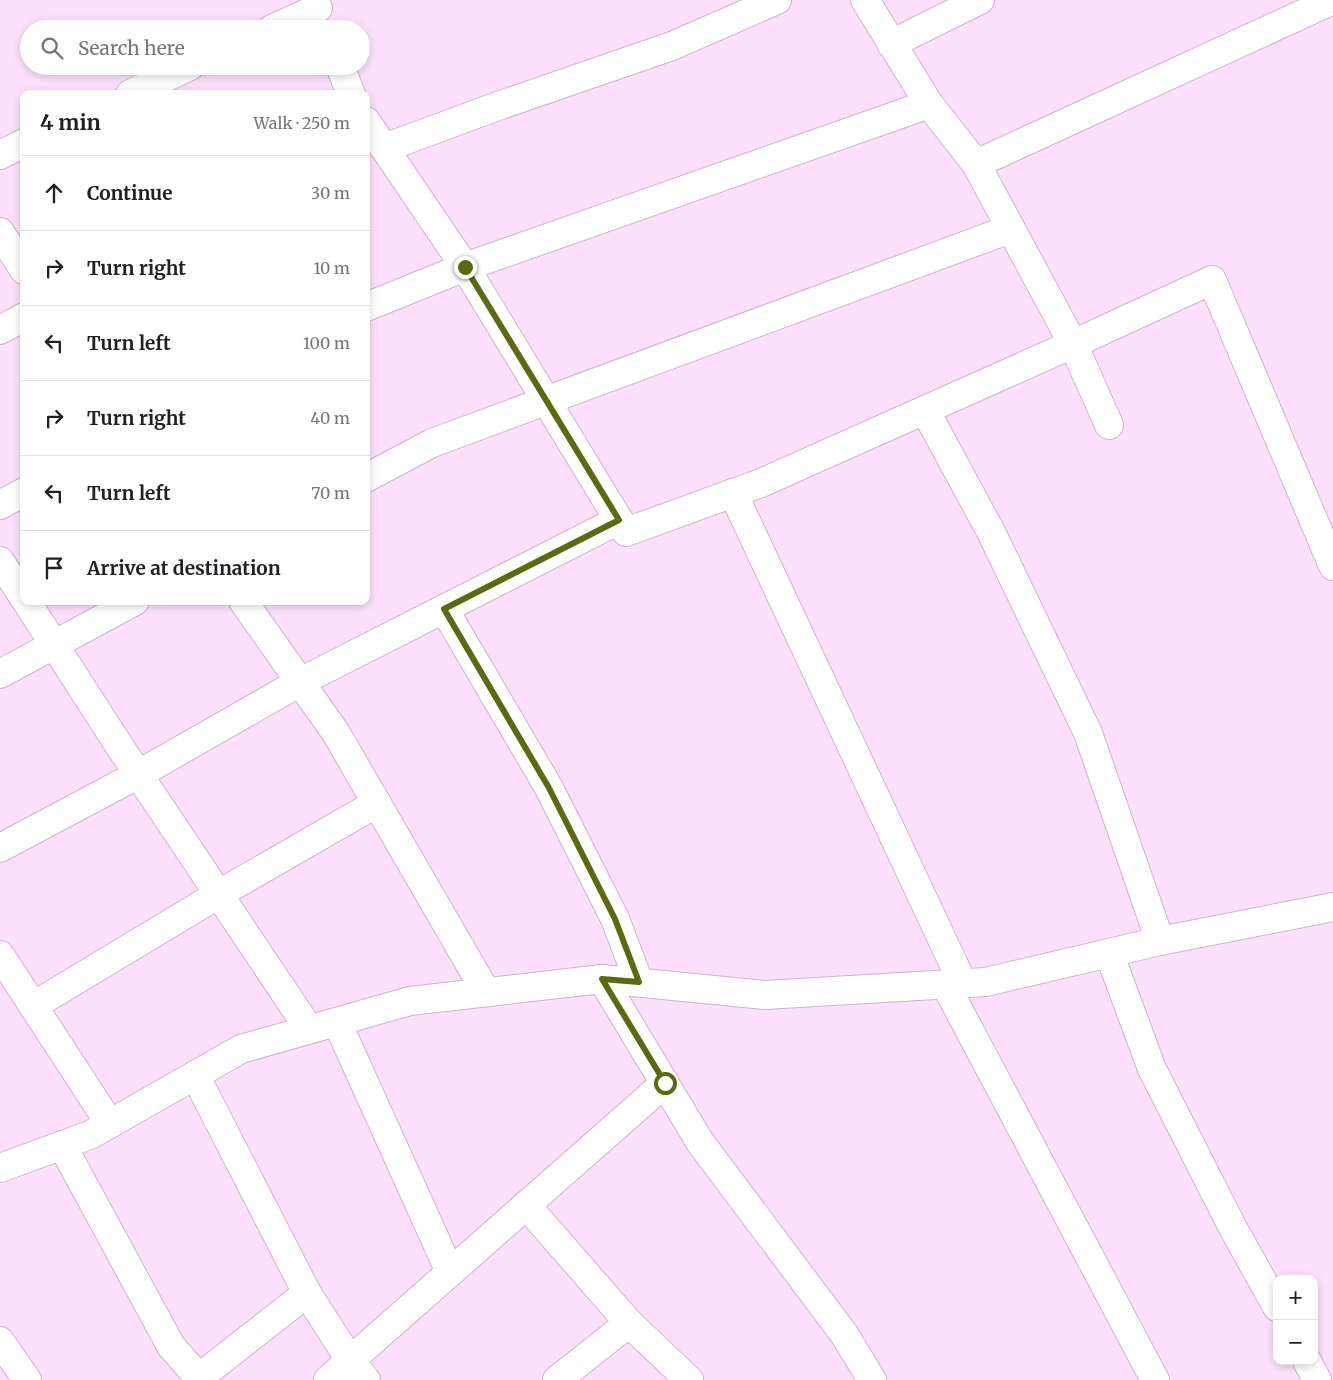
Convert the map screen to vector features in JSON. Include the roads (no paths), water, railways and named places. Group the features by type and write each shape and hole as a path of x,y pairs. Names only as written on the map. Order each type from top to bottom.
{"street":[{"path":"777,0 672,46 498,106 374,137 465,267 626,532 761,483 1212,280 1333,566"},
{"path":"865,0 929,104 976,164 1073,344 1109,425"},
{"path":"891,44 980,0"},
{"path":"976,164 1333,0"},
{"path":"297,20 319,12"},
{"path":"139,90 171,75"},
{"path":"344,75 349,90"},
{"path":"370,305 465,267 929,104"},
{"path":"0,155 20,145"},
{"path":"370,476 432,443 1010,229"},
{"path":"0,232 20,264"},
{"path":"0,330 20,319"},
{"path":"925,410 991,532 1088,733 1160,941"},
{"path":"733,493 954,984 1155,1380"},
{"path":"0,505 20,494"},
{"path":"0,848 139,774 300,682 619,520"},
{"path":"0,561 20,592"},
{"path":"29,605 309,1029"},
{"path":"0,674 128,605"},
{"path":"246,605 336,732 486,992"},
{"path":"444,609 549,788 615,919 639,982"},
{"path":"34,1006 219,894 377,803"},
{"path":"0,1168 90,1135 241,1049 410,1001 602,979 765,995 986,982 1160,941 1333,907"},
{"path":"1109,953 1152,1069 1233,1228 1273,1300"},
{"path":"0,955 110,1124"},
{"path":"602,979 700,1142 844,1334 872,1380"},
{"path":"337,1022 450,1272"},
{"path":"195,1075 307,1292 358,1370"},
{"path":"328,1380 358,1370 450,1272 665,1083"},
{"path":"62,1145 171,1346 198,1379 307,1292"},
{"path":"526,1205 629,1322 689,1380"},
{"path":"556,1380 629,1322"},
{"path":"0,1341 27,1380"},
{"path":"1309,1365 1317,1380"}]}
